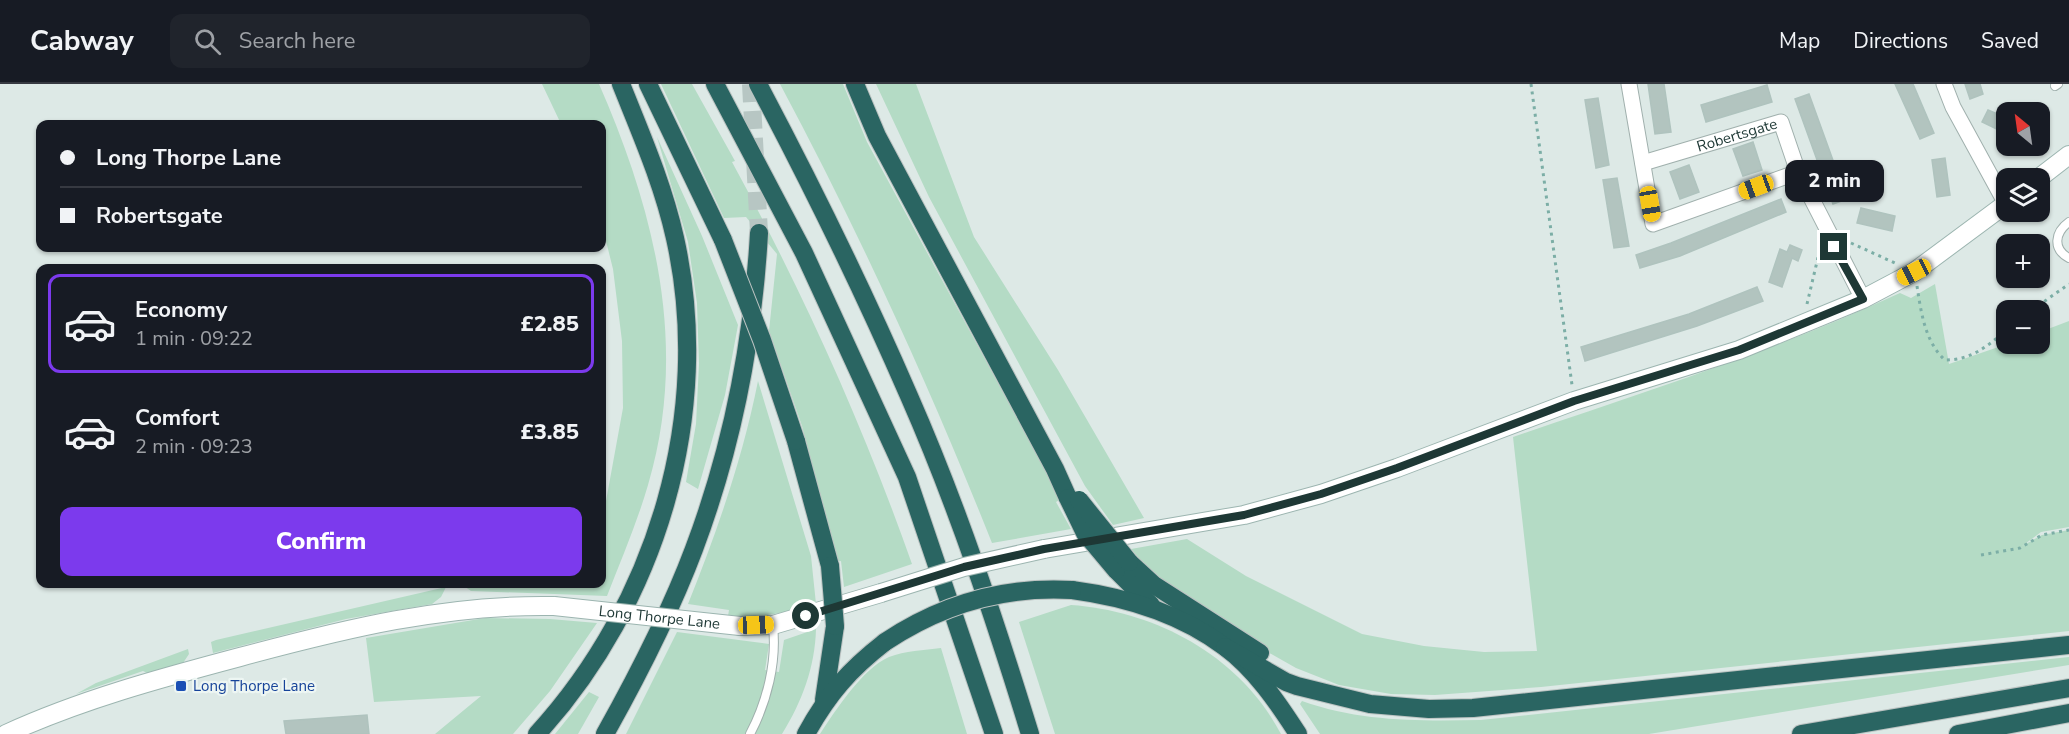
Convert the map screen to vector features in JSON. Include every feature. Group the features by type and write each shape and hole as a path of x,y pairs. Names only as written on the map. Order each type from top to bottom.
{"highway":[{"path":"537,734 580,681 644,569 670,491 683,425 688,358 675,239 658,174 621,84"},
{"path":"648,84 723,240 762,340 796,441 831,566 835,626 824,701"},
{"path":"715,84 804,253 907,477 994,734"},
{"path":"758,84 812,186 910,397 993,615 1030,734"},
{"path":"855,84 882,146 1071,496 1085,533 1122,566 1160,613"},
{"path":"605,734 640,670 694,550 722,464 740,386 757,272 759,233"},
{"path":"1122,566 1294,675 1338,697"},
{"path":"807,734 824,701 847,674 885,642 925,618 967,601 1022,590 1072,590 1120,598 1160,613 1286,682 1370,705 1429,710 1473,708 2069,645"},
{"path":"1225,647 1275,698 1298,734"},
{"path":"1802,734 2069,688"},
{"path":"1958,734 2069,714"}],"main road":[{"path":"2050,170 2069,155"},
{"name":"Long Thorpe Lane","path":"6,734 56,712 201,667 379,622 500,605 554,606 740,626 773,625 964,567 1044,549 1174,529 1244,515 1310,497 1397,468 1574,401 1739,350 1863,299 1914,272 1996,211"}],"street":[{"path":"1629,84 1653,224 1798,172"},
{"path":"1944,84 1953,107 1996,186"},
{"name":"Robertsgate","path":"1643,163 1781,122 1798,172 1825,230 1863,299"}],"lane":[{"path":"2069,222 2062,228 2057,239 2060,252 2069,258"},
{"path":"750,734 772,672 775,644 773,625"}],"path":[{"path":"1531,84 1574,401"},
{"path":"1914,272 1922,316 1934,351 1945,360 1961,360 1977,354 1996,339"},
{"path":"2046,300 2069,284"},
{"path":"1981,555 2020,548 2042,535 2069,530"}],"green space":[{"path":"542,84 599,84 636,181 650,231 660,281 665,331 666,382 660,433 644,499 607,596 471,591 467,588 606,588 606,501 623,408 622,341 613,269 606,241 606,120 559,120"},
{"path":"661,84 692,84 735,161 732,162 783,260 852,410 912,564 844,587 841,561 837,562 802,426 769,331 777,254 746,217 724,218"},
{"path":"780,84 843,84 867,142 1061,499 1056,502 1071,529 992,543 944,426 892,310 838,196"},
{"path":"876,84 916,84 974,237 1058,370 1144,518 1113,525 1085,486 929,197"},
{"path":"657,137 702,236 738,325 725,395 698,489 686,482 696,424 699,364 697,303 688,242"},
{"path":"1935,284 1949,364 1996,348 1996,354 2050,354 2050,328 2069,321 2069,527 2041,532 2022,546 2042,535 2069,530 2069,631 1541,687 1435,695 1391,694 1339,685 1296,668 1257,646 1157,579 1131,549 1187,539 1246,576 1362,634 1424,646 1484,652 1537,651 1513,437 1757,352 1900,293 1911,298"},
{"path":"758,381 811,556 816,604 762,616 728,616 729,610 688,604 728,494 745,438"},
{"path":"446,588 441,597 432,604 346,619 213,653 211,642"},
{"path":"1071,605 1103,609 1134,617 1192,642 1219,660 1243,682 1264,706 1281,734 1055,734 1019,622"},
{"path":"485,618 550,619 597,623 550,691 513,734 435,734 481,696 374,702 366,638"},
{"path":"816,629 813,657 806,684 796,709 782,734 626,734 677,632 769,644 765,670 779,672 784,640"},
{"path":"941,648 967,734 820,734 850,691 869,670 889,657 901,653"},
{"path":"188,649 189,654 183,663 147,673 143,671 76,694 96,683"},
{"path":"2069,657 2069,665 1649,734 1320,734 1300,704 1302,701 1346,713 1390,719 1481,720"},
{"path":"589,692 599,697 578,734 555,734"}],"building":[{"path":"1648,84 1664,84 1671,132 1655,134"},
{"path":"1895,84 1913,84 1934,133 1920,139"},
{"path":"1965,84 1980,84 1983,94 1970,99"},
{"path":"1767,85 1772,102 1706,122 1701,105"},
{"path":"1809,94 1847,199 1833,204 1795,99"},
{"path":"1598,98 1609,165 1596,168 1585,100"},
{"path":"1988,110 1996,113 1996,129 1982,122"},
{"path":"1753,142 1762,170 1743,176 1733,149"},
{"path":"1945,158 1950,195 1937,197 1932,160"},
{"path":"1689,165 1699,192 1680,199 1670,172"},
{"path":"1617,178 1629,246 1614,248 1603,180"},
{"path":"1781,199 1786,212 1680,256 1640,268 1636,255"},
{"path":"1861,208 1895,216 1892,231 1857,223"},
{"path":"1790,245 1802,250 1798,261 1792,258 1782,287 1769,282 1780,249 1787,252"},
{"path":"1757,287 1763,301 1697,326 1585,361 1581,347 1689,314"},
{"path":"367,715 369,734 286,734 284,721"}],"tunnel":[{"path":"751,84 759,233"}],"place":[{"name":"Long Thorpe Lane","path":"181,686"}],"route":[{"path":"806,616 964,567 1044,549 1174,529 1244,515 1321,494 1397,468 1574,401 1739,350 1863,299 1834,247"}]}
